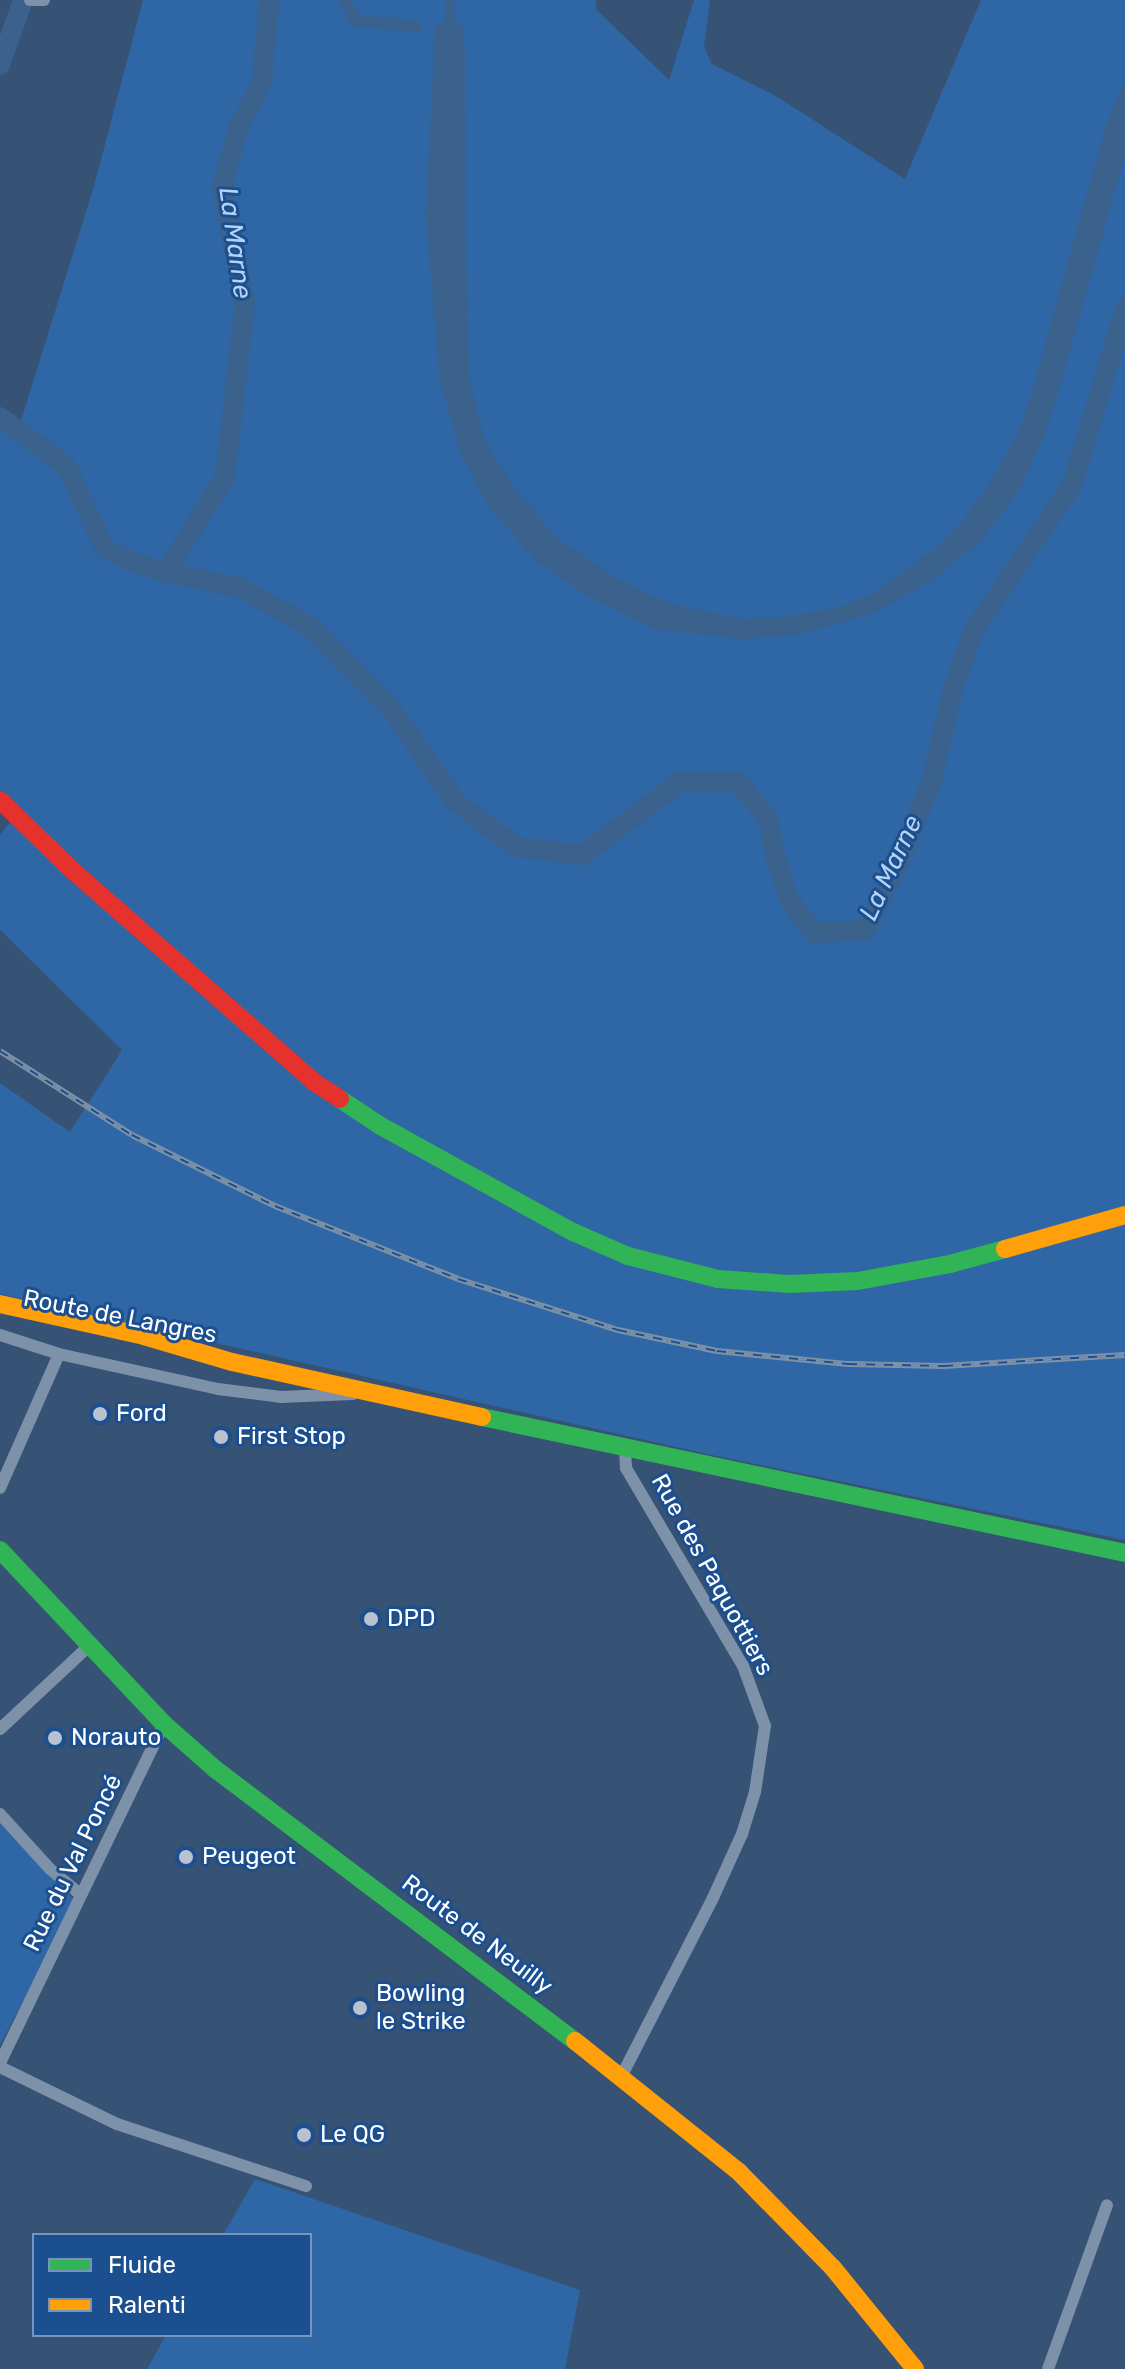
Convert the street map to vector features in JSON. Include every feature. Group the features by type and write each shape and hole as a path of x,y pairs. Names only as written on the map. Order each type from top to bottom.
{"main road":[{"path":"0,800 72,870 314,1082 379,1125 450,1165 573,1232 628,1256 718,1279 789,1284 858,1281 950,1264 1125,1215"},
{"path":"0,1304 366,1392 1125,1553"},
{"name":"Route de Langres","path":"0,1318 232,1362"},
{"name":"Route de Neuilly","path":"0,1550 88,1647 164,1724 215,1769 515,1993 739,2172 782,2213 915,2369"}],"street":[{"path":"0,1335 59,1354 218,1389 281,1397 366,1392"},
{"path":"0,1488 59,1354"},
{"name":"Rue des Paquottiers","path":"621,2077 712,1900 742,1834 755,1792 765,1726 743,1666 626,1468 625,1447"},
{"path":"0,1729 88,1647"},
{"name":"Rue du Val Poncé","path":"164,1724 0,2065 117,2124 306,2186"},
{"path":"0,1814 50,1869 81,1895"},
{"path":"1048,2369 1107,2205"}],"shaded area":[{"path":"143,0 596,0 596,9 669,80 694,0 710,0 704,47 712,64 776,96 905,179 981,0 1125,0 1125,1540 707,1454 0,1294 0,1083 70,1132 122,1050 0,930 0,835 10,822 0,805 0,419 20,424 94,186"},
{"path":"445,0 454,0 455,22 462,23 465,54 470,382 484,438 515,490 557,538 614,577 668,603 742,619 792,616 840,607 871,594 936,548 964,519 994,476 1021,426 1106,125 1125,81 1125,155 1056,401 1044,437 1018,492 982,540 930,582 873,613 796,635 742,639 654,629 580,592 535,560 490,508 462,456 440,382 426,217 435,23 445,23"},
{"path":"0,1824 75,1901 0,2045"},
{"path":"255,2179 580,2290 565,2369 147,2369 165,2337 312,2337 312,2233 224,2233"}],"waterway":[{"name":"La Marne","path":"0,65 23,0"},
{"name":"La Marne","path":"269,0 262,82 238,129 222,189 245,303 225,477 166,572 240,588 311,627 389,706 456,802 516,847 582,855 680,782 737,781 768,819 775,856 789,899 814,933 865,930 900,860 931,782 954,686 974,630 1072,485 1125,309"},
{"path":"344,0 356,21 416,26"},
{"name":"La Marne","path":"0,417 66,466 105,548 134,563 166,572"}],"railway":[{"path":"0,1051 132,1135 275,1206 458,1279 618,1330 717,1351 848,1364 944,1366 1125,1355"}],"traffic: fast":[{"path":"340,1099 379,1125 573,1232 628,1256 718,1279 789,1284 858,1281 950,1264 1005,1249"},
{"path":"482,1417 1125,1553"},
{"path":"0,1550 164,1724 215,1769 575,2041"}],"traffic: slow":[{"path":"1005,1249 1125,1215"},
{"path":"0,1304 144,1336 232,1362 482,1417"},
{"path":"575,2041 739,2172 833,2268 915,2369"}],"traffic: jam":[{"path":"0,800 72,870 314,1082 340,1099"}],"place":[{"name":"Ford","path":"100,1414"},
{"name":"First Stop","path":"221,1437"},
{"name":"DPD","path":"371,1619"},
{"name":"Norauto","path":"55,1738"},
{"name":"Peugeot","path":"186,1857"},
{"name":"Bowling le Strike","path":"360,2008"},
{"name":"Le QG","path":"304,2135"}]}
